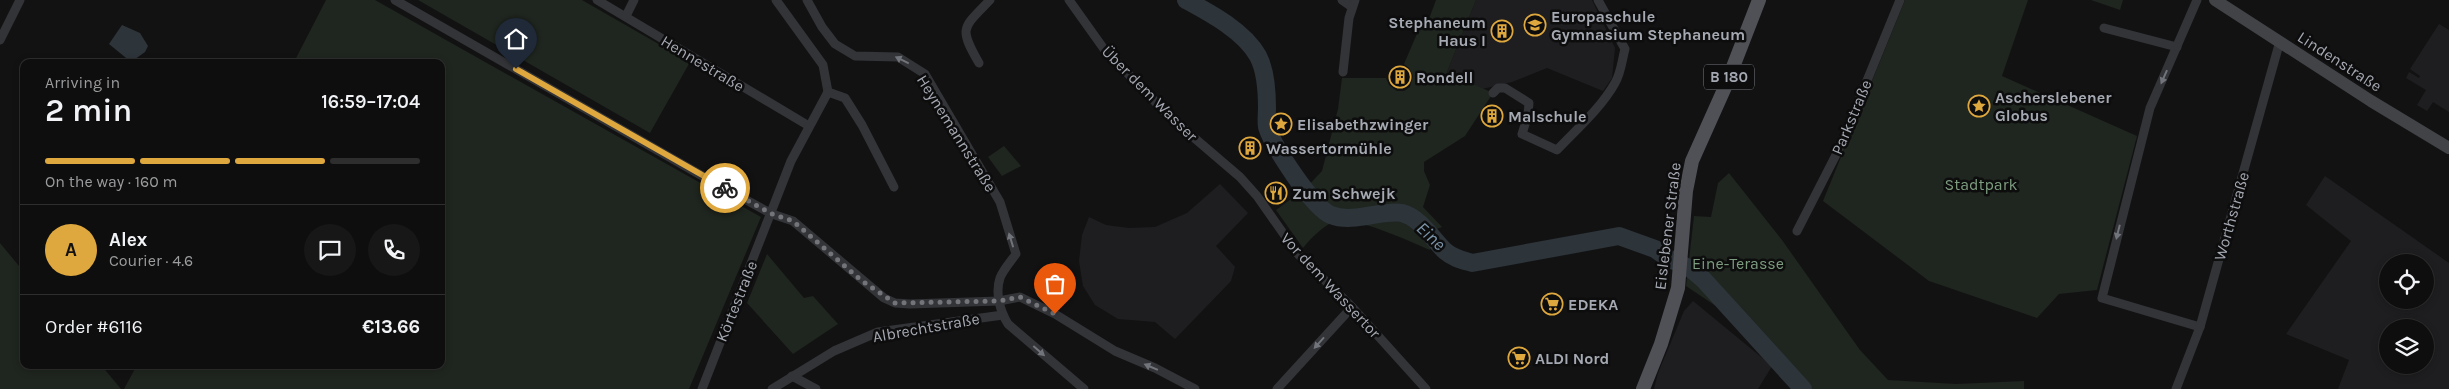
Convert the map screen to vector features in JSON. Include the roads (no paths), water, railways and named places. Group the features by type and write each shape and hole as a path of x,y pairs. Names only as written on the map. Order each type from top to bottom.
{"main road":[{"name":"Eislebener Straße","path":"1643,389 1671,314 1678,282 1687,185 1694,152 1726,85 1759,0"}],"street":[{"path":"0,40 20,0"},
{"path":"395,0 772,214 793,221 862,281 895,303 999,301 1020,297 1055,314 1115,351 1155,368 1195,389"},
{"name":"Hennestraße","path":"597,0 808,126"},
{"path":"626,16 634,0"},
{"path":"776,0 823,65 828,92 845,98 862,124 894,187"},
{"name":"Heynemannstraße","path":"807,0 822,27 835,44 855,56 898,56 925,74 1000,202 1016,254 1000,278 999,301"},
{"path":"980,63 968,43 965,33 968,22 990,0"},
{"name":"Über dem Wasser","path":"1069,0 1104,49 1135,82 1171,118 1219,158"},
{"path":"1342,0 1353,3 1343,72"},
{"path":"1493,93 1498,88 1505,88 1529,103 1528,115 1522,134 1557,150 1596,107 1616,81 1625,49 1598,0"},
{"name":"Parkstraße","path":"1797,231 1839,148 1900,0"},
{"path":"2197,0 2150,108 2102,298 2200,327"},
{"name":"Lindenstraße","path":"2215,0 2449,148"},
{"path":"2104,28 2177,47"},
{"name":"Worthstraße","path":"2176,389 2200,327 2280,41"},
{"name":"Körtestraße","path":"702,389 772,214 791,161 808,126 828,92"},
{"name":"Vor dem Wassertor","path":"1219,158 1257,196 1297,253 1352,307 1426,389"},
{"path":"999,301 1008,324 1084,389"},
{"path":"1277,389 1352,307"},
{"name":"Albrechtstraße","path":"772,389 834,351 878,332 1003,315"},
{"path":"792,376 816,389"}],"waterway":[{"name":"Eine","path":"1186,0 1216,17 1235,31 1252,47 1258,56 1266,81 1267,127 1294,176 1323,210 1331,215 1349,218 1395,212 1402,213 1421,224 1448,253 1472,263 1619,236 1655,249 1668,258 1691,269 1703,279 1803,389"}],"place":[{"name":"Europaschule Gymnasium Stephaneum","path":"1535,25"},
{"name":"Stephaneum Haus I","path":"1502,31"},
{"name":"Rondell","path":"1400,77"},
{"name":"Ascherslebener Globus","path":"1979,106"},
{"name":"Malschule","path":"1492,116"},
{"name":"Elisabethzwinger","path":"1281,124"},
{"name":"Wassertormühle","path":"1250,148"},
{"name":"Zum Schwejk","path":"1276,193"},
{"name":"EDEKA","path":"1552,304"},
{"name":"ALDI Nord","path":"1519,358"}],"park label":[{"name":"Stadtpark","path":"1981,184"},
{"name":"Eine-Terasse","path":"1738,263"}]}
